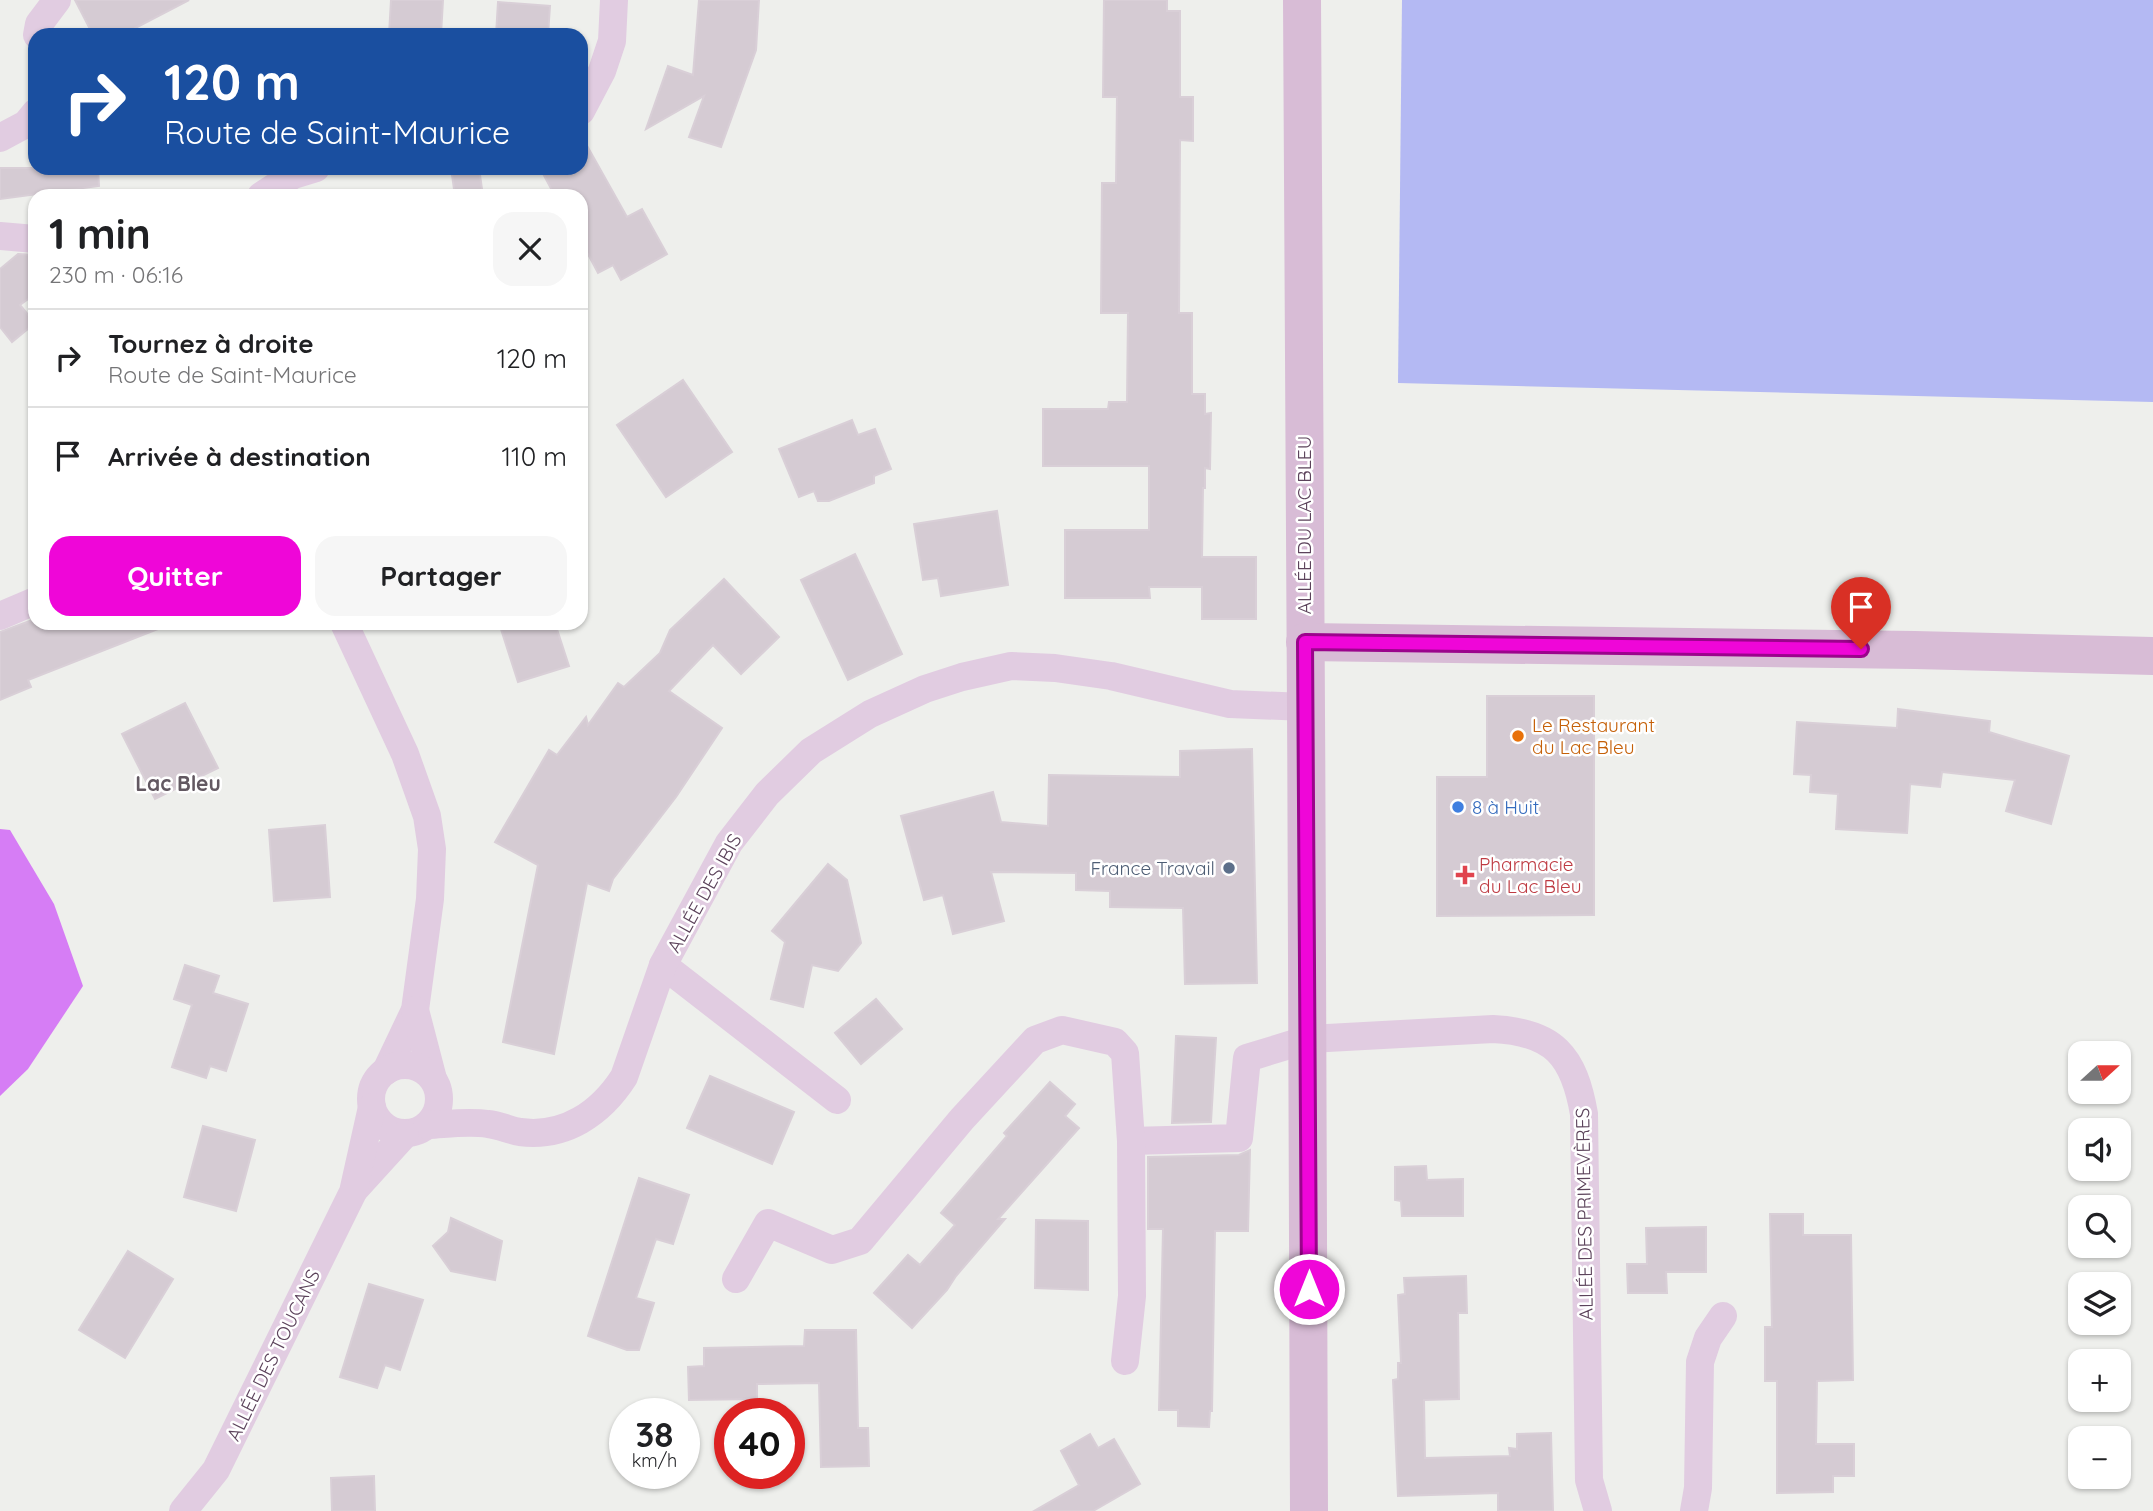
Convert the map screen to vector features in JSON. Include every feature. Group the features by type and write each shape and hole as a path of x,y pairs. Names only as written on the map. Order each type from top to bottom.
{"street":[{"path":"38,28 57,0"},
{"path":"588,98 602,71 612,41 614,0"},
{"name":"ALLÉE DU LAC BLEU","path":"1302,0 1309,1039 1309,1511"},
{"path":"0,138 28,122"},
{"path":"272,189 293,175"},
{"path":"0,236 28,238"},
{"path":"0,616 28,604"},
{"path":"347,630 405,754 427,816 432,849 430,900 415,1010 386,1071 373,1087 371,1097 372,1108 388,1129 416,1129 435,1117 439,1107 440,1096 415,1010"},
{"path":"1305,642 1874,649 2153,656"},
{"name":"ALLÉE DES IBIS","path":"416,1129 487,1124 521,1132 556,1130 576,1123 595,1111 614,1092 624,1077 663,965 729,843 767,794 811,751 870,714 925,689 1011,666 1055,668 1111,676 1230,704 1305,707"},
{"path":"663,965 837,1100"},
{"name":"ALLÉE DES PRIMEVÈRES","path":"1131,1141 1239,1138 1247,1058 1309,1039 1493,1029 1519,1030 1553,1046 1567,1061 1580,1093 1584,1114 1589,1480 1598,1511"},
{"path":"736,1279 768,1223 832,1250 860,1241 962,1119 1035,1040 1062,1030 1115,1042 1125,1053 1131,1141 1132,1296 1125,1361"},
{"path":"386,1071 405,1065 416,1067 435,1082"},
{"name":"ALLÉE DES IBIS","path":"435,1082 487,1124"},
{"name":"ALLÉE DES TOUCANS","path":"183,1511 216,1469 353,1192 372,1108"},
{"name":"ALLÉE DES TOUCANS","path":"353,1192 416,1129"},
{"path":"1693,1511 1698,1488 1700,1362 1709,1338 1723,1316"}],"shaded area":[{"path":"1402,0 2153,0 2153,402 1398,383"},
{"path":"0,829 10,830 54,904 83,986 28,1069 0,1096"}],"building":[{"path":"75,0 189,0 135,28 89,28"},
{"path":"391,0 443,0 441,28 389,28"},
{"path":"699,0 759,0 756,50 721,147 689,137 704,96 646,129 668,66 693,75"},
{"path":"1104,0 1167,0 1167,11 1180,11 1180,97 1193,97 1193,141 1180,140 1179,313 1192,313 1192,394 1205,394 1205,414 1211,413 1210,469 1205,468 1203,488 1202,557 1256,557 1256,619 1202,619 1202,587 1149,587 1150,598 1065,598 1065,530 1149,530 1149,466 1043,466 1043,409 1108,409 1109,402 1127,402 1128,313 1101,313 1102,183 1116,183 1117,97 1103,97"},
{"path":"498,2 550,6 548,28 496,28"},
{"path":"588,147 627,217 642,209 667,254 621,280 613,265 598,273 588,254 588,189 551,189 544,175 588,175"},
{"path":"0,168 28,168 28,175 98,175 99,186 28,189 28,195 0,199"},
{"path":"452,175 480,175 482,189 454,189"},
{"path":"18,254 28,255 28,299 20,305 28,315 28,329 12,342 0,327 0,269"},
{"path":"683,380 732,452 666,497 617,425"},
{"path":"852,420 858,435 875,429 891,469 874,476 874,483 829,501 818,501 814,491 799,497 779,449"},
{"path":"997,511 1008,585 941,596 938,578 923,580 914,524"},
{"path":"855,554 902,654 848,680 801,580"},
{"path":"724,579 779,637 741,674 713,645 669,691 722,728 676,797 613,879 609,891 587,883 554,1054 503,1042 538,865 495,842 549,750 557,755 586,717 588,725 618,683 624,687 660,653 670,630"},
{"path":"28,622 28,630 155,630 28,680 31,687 0,700 0,632"},
{"path":"501,630 557,630 569,666 518,682"},
{"path":"1487,696 1594,696 1594,915 1437,916 1437,777 1487,777"},
{"path":"185,703 218,768 155,799 122,734"},
{"path":"1898,709 1990,721 1989,732 2069,756 2051,824 2006,811 2015,780 1942,772 1940,787 1910,784 1907,833 1836,829 1838,794 1810,792 1811,775 1794,774 1797,722 1897,728"},
{"path":"1252,749 1257,983 1185,984 1183,908 1110,907 1110,891 1076,890 1076,873 991,872 1004,921 953,934 943,895 924,900 901,816 993,792 1001,822 1048,826 1049,775 1180,777 1180,751"},
{"path":"325,825 330,897 274,901 269,830"},
{"path":"828,864 847,880 861,943 838,971 812,965 803,1007 771,999 785,942 772,931"},
{"path":"185,965 219,976 213,993 248,1004 226,1071 210,1066 206,1078 172,1067 192,1005 174,999"},
{"path":"876,999 902,1029 861,1064 835,1033"},
{"path":"1176,1036 1216,1038 1211,1122 1172,1123"},
{"path":"710,1076 794,1112 772,1164 687,1128"},
{"path":"1050,1082 1075,1104 1065,1116 1079,1128 998,1219 1005,1219 912,1328 874,1293 908,1255 920,1265 955,1225 941,1213 1007,1136 1004,1133"},
{"path":"203,1126 255,1140 236,1211 184,1197"},
{"path":"1250,1150 1248,1231 1215,1231 1212,1411 1209,1427 1178,1426 1178,1410 1159,1410 1163,1229 1148,1229 1148,1157 1239,1155"},
{"path":"1426,1166 1427,1180 1463,1179 1463,1216 1402,1216 1401,1201 1395,1200 1395,1167"},
{"path":"639,1178 689,1195 673,1244 656,1239 636,1298 654,1303 639,1350 627,1350 588,1336"},
{"path":"1770,1214 1803,1214 1803,1235 1851,1235 1853,1380 1817,1381 1816,1444 1854,1444 1854,1476 1833,1476 1833,1492 1777,1493 1777,1381 1765,1381 1765,1327 1772,1327"},
{"path":"451,1218 502,1241 495,1280 451,1271 433,1246 448,1232"},
{"path":"1036,1220 1088,1221 1088,1290 1035,1288"},
{"path":"1706,1227 1706,1272 1666,1272 1667,1293 1628,1293 1627,1264 1647,1264 1646,1228"},
{"path":"128,1251 173,1279 125,1358 79,1330"},
{"path":"1466,1276 1467,1313 1458,1313 1459,1399 1424,1400 1425,1458 1510,1456 1509,1448 1517,1449 1517,1434 1551,1433 1553,1511 1498,1511 1498,1493 1398,1496 1393,1380 1398,1379 1398,1363 1401,1363 1398,1295 1405,1294 1404,1278"},
{"path":"369,1284 423,1300 400,1370 385,1365 377,1388 340,1377"},
{"path":"805,1330 856,1330 858,1428 868,1428 869,1466 821,1467 819,1383 757,1384 757,1398 689,1398 688,1367 704,1366 704,1348 804,1346"},
{"path":"1090,1434 1098,1448 1114,1439 1140,1484 1093,1511 1034,1511 1079,1485 1061,1451"},
{"path":"374,1476 375,1511 332,1511 331,1478"}],"place":[{"name":"Le Restaurant du Lac Bleu","path":"1518,736"},
{"name":"8 à Huit","path":"1458,807"},
{"name":"France Travail","path":"1229,868"},
{"name":"Pharmacie du Lac Bleu","path":"1465,875"}],"district":[{"name":"Lac Bleu","path":"178,783"}],"route":[{"path":"1309,1289 1305,642 1861,649"}]}
